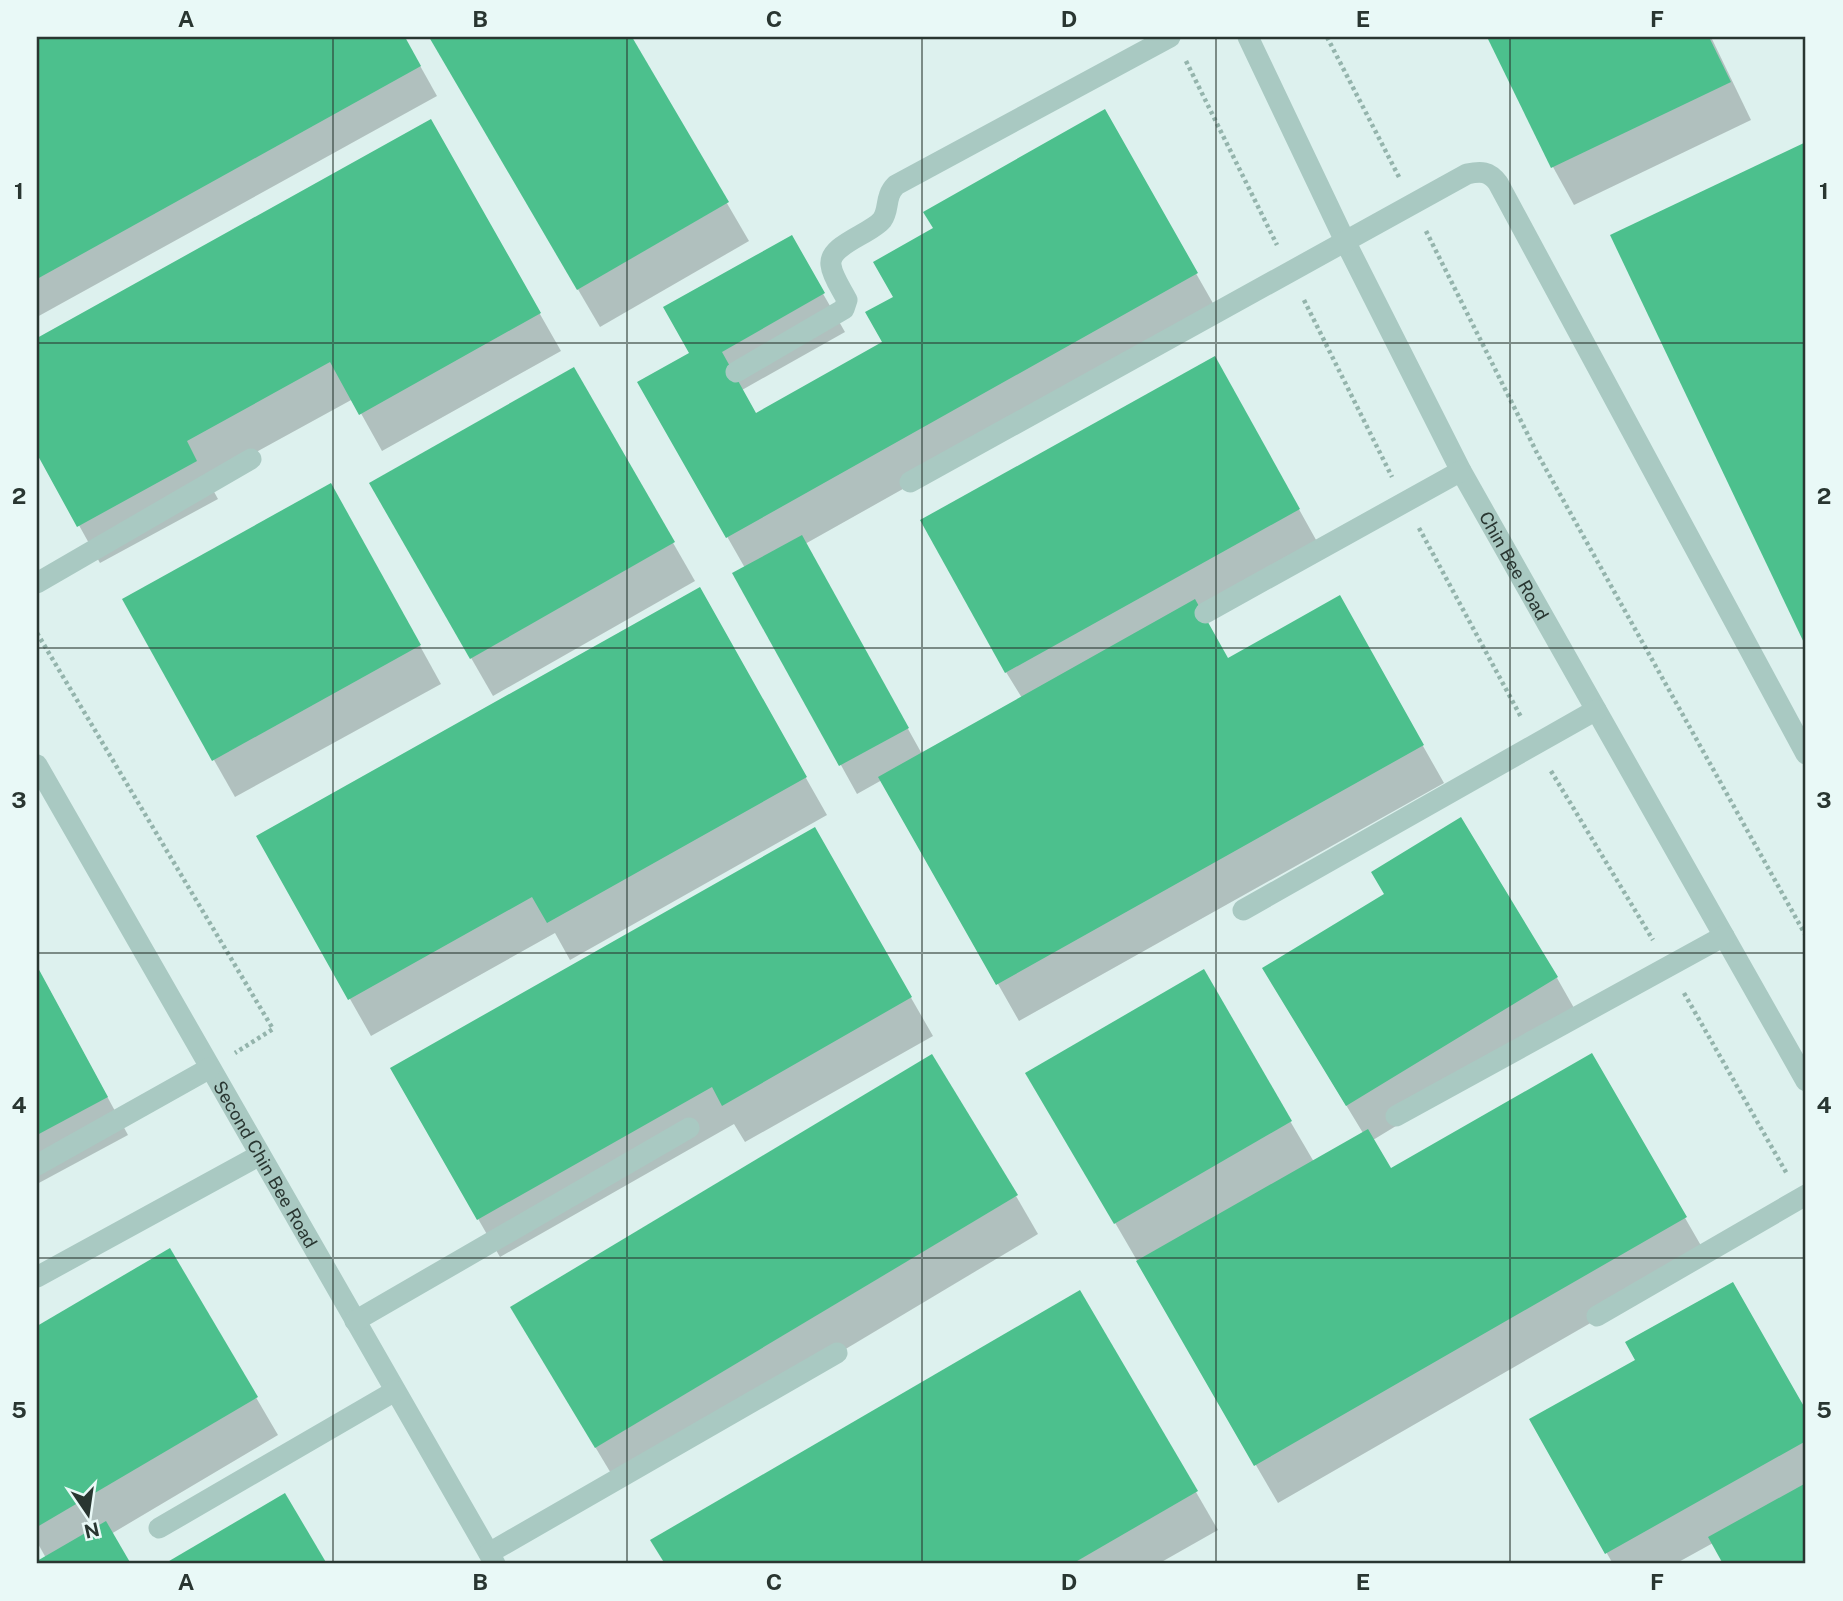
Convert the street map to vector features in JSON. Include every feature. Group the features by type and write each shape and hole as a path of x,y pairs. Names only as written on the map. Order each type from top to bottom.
{"street":[{"name":"Chin Bee Road","path":"1248,37 1345,241 1461,471 1806,1081"},
{"path":"736,372 844,309 847,300 831,266 832,257 837,250 880,223 885,216 889,192 896,186 1175,43"},
{"path":"910,482 1467,174 1484,172 1493,176 1498,183 1806,754"},
{"path":"37,583 251,459"},
{"path":"1205,613 1461,471"},
{"path":"1243,910 1596,710"},
{"name":"Second Chin Bee Road","path":"37,765 492,1558"},
{"path":"1396,1116 1724,936"},
{"path":"37,1165 210,1068"},
{"path":"355,1321 689,1128"},
{"path":"37,1277 260,1155"},
{"path":"1597,1316 1803,1197"},
{"path":"492,1558 837,1353"},
{"path":"159,1528 396,1391"}],"path":[{"path":"1327,37 1537,453 1806,936"},
{"path":"1175,43 1405,502 1535,744 1803,1197"},
{"path":"37,633 273,1030 210,1068"}],"building":[{"path":"37,37 405,37 421,66 37,279"},
{"path":"429,37 632,37 729,202 577,290"},
{"path":"1487,37 1709,37 1731,82 1551,168"},
{"path":"1105,109 1198,273 726,538 637,382 689,353 663,307 792,235 825,293 722,352 756,413 882,342 865,312 893,297 873,262 933,228 923,212"},
{"path":"431,119 541,313 359,415 330,362 187,441 197,461 77,527 37,454 37,338"},
{"path":"1806,142 1806,647 1610,235"},
{"path":"1215,356 1300,509 1005,673 920,520"},
{"path":"574,367 675,542 470,659 369,483"},
{"path":"331,483 421,645 212,761 122,599"},
{"path":"802,535 909,728 839,766 732,573"},
{"path":"700,587 807,777 547,923 532,897 348,1000 256,836"},
{"path":"1340,595 1424,745 996,985 878,777 1195,599 1228,658"},
{"path":"1461,817 1558,977 1346,1106 1262,968 1384,894 1371,872"},
{"path":"815,827 912,997 722,1106 712,1087 477,1220 390,1068"},
{"path":"37,966 108,1097 37,1135"},
{"path":"1204,969 1292,1121 1114,1224 1025,1073"},
{"path":"1592,1053 1687,1217 1254,1466 1136,1261 1368,1129 1391,1168"},
{"path":"932,1054 1018,1195 595,1448 510,1307"},
{"path":"170,1248 258,1397 37,1527 37,1326"},
{"path":"1733,1282 1806,1410 1806,1441 1605,1554 1529,1419 1635,1360 1625,1342"},
{"path":"1080,1290 1198,1491 1072,1564 665,1564 650,1540"},
{"path":"1806,1483 1806,1564 1723,1564 1708,1537"},
{"path":"285,1493 327,1564 164,1564"},
{"path":"106,1521 131,1564 37,1564 37,1561"}]}
